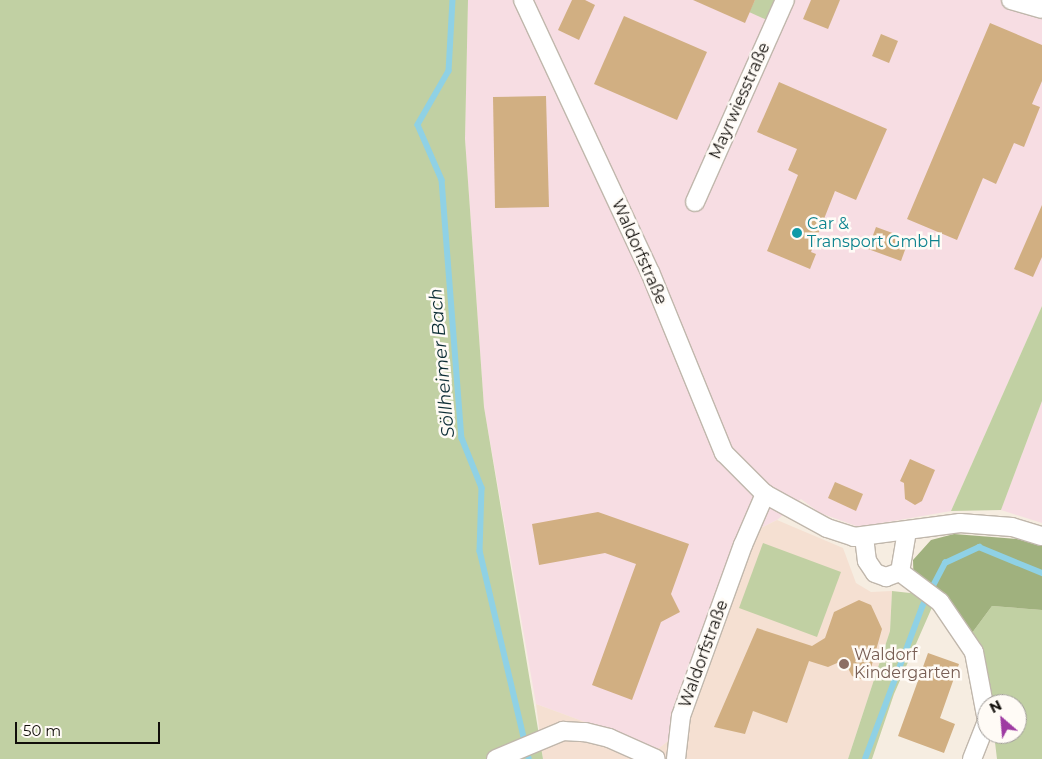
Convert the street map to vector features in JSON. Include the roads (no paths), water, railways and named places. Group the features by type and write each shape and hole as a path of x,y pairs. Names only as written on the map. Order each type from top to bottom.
{"street":[{"name":"Waldorfstraße","path":"523,0 650,272 724,454 765,494 827,528 864,537 960,523 1012,527 1042,536"},
{"name":"Mayrwiesstraße","path":"695,202 785,0"},
{"path":"1011,0 1042,9"},
{"name":"Waldorfstraße","path":"676,759 681,716 743,544 765,494"},
{"path":"900,572 907,531"},
{"path":"864,537 867,560 874,573 886,577 900,572"},
{"path":"900,572 917,587 940,602 974,652 987,721 972,759"},
{"path":"500,758 563,731 585,732 609,738 656,759"}],"waterway":[{"name":"Söllheimer Bach","path":"453,0 449,71 418,125 442,180 462,438 482,488 480,551 529,759"},
{"path":"865,759 922,607 945,563 979,547 1042,573"}],"place":[{"name":"Car & Transport GmbH","path":"797,233"},
{"name":"Waldorf Kindergarten","path":"844,664"}]}
